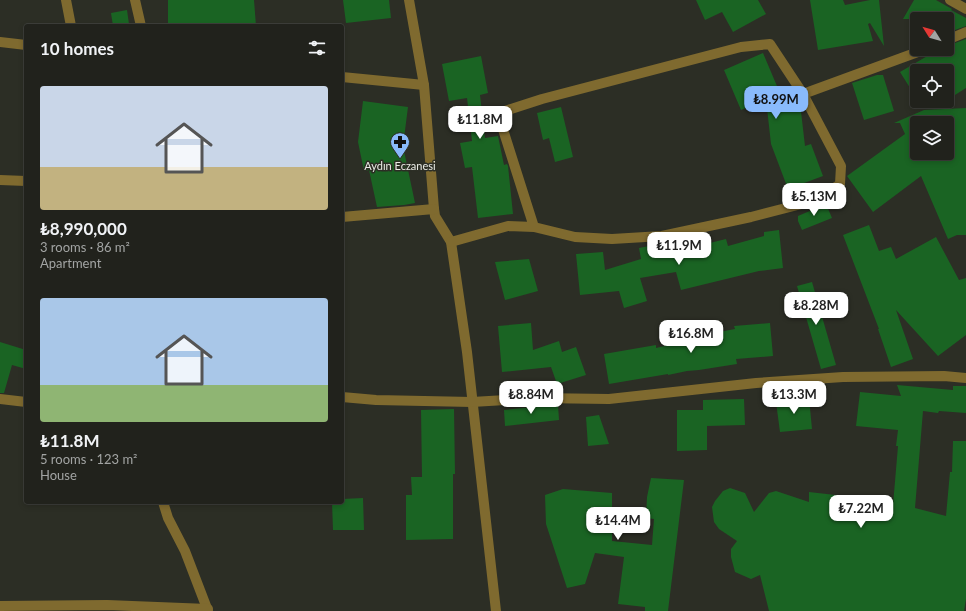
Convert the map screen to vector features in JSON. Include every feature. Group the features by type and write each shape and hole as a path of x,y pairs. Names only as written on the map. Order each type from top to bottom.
{"street":[{"path":"66,0 71,24"},
{"path":"135,0 141,24"},
{"path":"409,0 424,85 435,216 451,242 467,352 496,611"},
{"path":"950,0 966,10"},
{"path":"954,37 966,32"},
{"path":"0,42 24,45"},
{"path":"451,242 508,226 534,227 575,237 612,240 662,236 751,217 817,200 840,184 841,166 803,94 770,44 741,47 542,99 505,111 500,120 534,227"},
{"path":"803,94 910,55"},
{"path":"344,77 424,85"},
{"path":"0,180 24,181"},
{"path":"344,217 434,209"},
{"path":"344,397 376,400 472,402 537,398 609,399 756,383 843,377 944,376 966,378"},
{"path":"0,399 24,402"},
{"path":"0,606 108,605 208,610 185,551 168,518 164,504"}],"building":[{"path":"168,0 254,0 256,24 168,24"},
{"path":"343,0 389,0 391,18 346,23"},
{"path":"696,0 758,0 766,14 733,32 722,12 705,20"},
{"path":"810,0 843,0 845,5 870,0 879,0 884,46 870,23 868,24 873,41 818,50"},
{"path":"914,0 936,0 966,18 966,26 954,30 954,12 910,12 910,19 903,19"},
{"path":"127,10 129,24 113,24 111,13"},
{"path":"966,39 966,88 954,96 954,64 914,64 927,56 954,56 954,43"},
{"path":"763,53 785,105 800,103 805,146 811,144 823,176 788,189 771,144 766,99 741,110 724,70"},
{"path":"481,56 488,93 480,95 485,138 498,136 504,165 507,164 508,166 513,214 478,218 472,167 465,168 460,143 472,141 467,98 449,101 442,64"},
{"path":"910,66 910,88 900,72"},
{"path":"877,75 883,75 894,111 864,120 852,83"},
{"path":"363,101 408,107 403,146 415,203 377,207 369,170 364,171 358,142"},
{"path":"561,107 573,157 555,162 549,138 543,140 537,113"},
{"path":"966,108 966,235 957,235 948,239 921,176 873,212 847,176 905,134 900,123 894,123 910,116 910,160 954,160 954,116 910,116 924,110"},
{"path":"826,204 832,218 802,230 798,221 798,216"},
{"path":"869,225 879,251 891,247 896,259 936,237 959,280 966,278 966,335 938,356 896,310 913,359 891,367 879,329 843,235"},
{"path":"779,230 783,268 759,271 681,290 676,272 640,278 647,301 624,308 619,291 580,295 576,254 603,252 605,270 641,259 639,248 649,246 649,243 667,242 669,253 726,239 728,246 764,236 764,232"},
{"path":"529,259 538,291 505,300 495,262"},
{"path":"812,282 836,365 821,369 797,286"},
{"path":"531,323 533,350 559,341 562,352 576,347 586,375 557,384 551,367 502,372 498,326"},
{"path":"770,323 773,356 736,359 737,364 609,384 604,354 656,345 656,348 703,337 703,335 735,329 734,326"},
{"path":"0,342 24,349 24,368 12,365 4,393 0,393"},
{"path":"897,385 953,390 953,386 966,386 966,413 939,411 938,413 923,411 915,508 946,516 950,472 952,472 953,441 966,441 966,599 964,611 769,611 760,575 751,579 735,572 731,557 731,549 737,541 719,529 714,522 712,507 715,501 723,491 730,488 745,493 754,512 769,493 776,491 809,502 809,492 853,497 893,505 898,430 856,426 860,392 901,396"},
{"path":"809,398 812,429 780,432 776,402"},
{"path":"744,399 745,425 707,426 707,450 677,451 677,410 703,410 703,400"},
{"path":"558,405 559,420 505,426 504,410"},
{"path":"454,409 455,474 453,474 453,539 406,540 406,495 412,495 411,477 422,477 421,410"},
{"path":"599,415 609,444 588,446 586,417"},
{"path":"651,478 684,480 668,611 645,611 645,607 618,604 624,557 595,553 585,584 567,588 546,524 545,495 563,489 612,493 612,541 652,545 654,519 646,518 647,497"},
{"path":"363,498 364,530 333,530 332,504 344,504 344,499"}],"place":[{"name":"Aydın Eczanesi","path":"400,159"}]}
